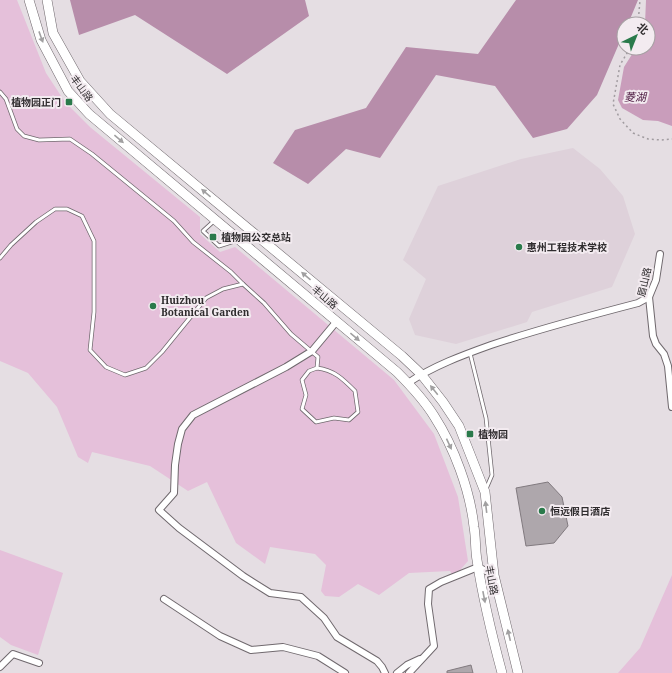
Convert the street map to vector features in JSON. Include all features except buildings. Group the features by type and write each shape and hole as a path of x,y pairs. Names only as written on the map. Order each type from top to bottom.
{"main road":[{"name":"丰山路","path":"29,0 41,40 68,91 79,104 89,114 397,372 416,391 435,417 450,445 466,488 474,527 478,568 488,622 502,673"},
{"name":"丰山路","path":"47,0 53,33 80,81 110,114 402,356 421,374 443,402 459,426 484,492 494,575 518,673"},
{"path":"215,219 236,218"}],"street":[{"name":"眉山路","path":"660,254 656,280 648,297 653,336 656,344 664,354 668,366 672,407"},
{"path":"408,383 421,374 470,353 528,333 638,303 648,297"},
{"path":"337,321 312,351 286,367 193,415 182,429 178,444 175,464 174,493 159,510 179,528 243,576 270,593 301,597 324,618 337,638 377,661 385,673"},
{"path":"409,673 434,646 428,604 428,589 440,582 478,568 494,575"},
{"path":"164,598 220,636 251,650 283,647 318,656 346,673"},
{"path":"0,667 13,654 39,663"},
{"path":"397,673 407,665 423,658"}],"lane":[{"path":"0,92 6,99 17,129 24,136 39,140 70,139 92,154 174,221 193,242 218,260 264,303 291,334 318,357 317,368"},
{"path":"0,258 11,245 36,222 55,209 67,209 82,216 94,241 94,312 90,350 106,367 125,375 146,368 162,352 206,298 223,289 243,284"},
{"path":"215,219 203,231 219,246 240,240"},
{"path":"470,353 486,418 492,475 484,492"},
{"path":"317,368 328,369 342,378 355,391 358,412 349,420 334,418 316,422 302,409 306,395 302,380 309,371 317,368"}],"path":[{"path":"639,16 640,0"},
{"path":"625,56 620,65 613,104 620,119 633,133 648,139 672,139"}],"shaded area":[{"name":"Huizhou Botanical Garden","path":"0,0 17,0 46,73 65,102 90,127 200,217 200,234 220,252 235,247 394,380 434,434 458,497 468,561 454,577 450,571 409,573 379,595 358,584 339,597 325,596 321,591 326,565 315,554 270,547 265,564 236,543 207,482 188,491 150,466 92,452 88,463 78,457 57,407 28,373 0,361"},
{"path":"70,0 305,0 309,16 227,74 135,15 79,35"},
{"path":"516,0 638,0 631,16 616,16 616,51 597,95 567,129 533,138 495,86 436,75 380,158 346,149 308,184 273,163 295,130 366,108 406,47 478,54"},
{"name":"惠州工程技术学校","path":"573,148 600,169 623,196 635,234 612,287 532,312 527,322 456,344 415,335 409,319 426,279 403,260 438,186 521,159"},
{"path":"0,550 63,573 38,655 11,645 0,637"},
{"path":"672,575 672,673 618,673 640,648"}],"water":[{"name":"菱湖","path":"646,0 672,0 672,126 658,121 643,120 622,108 618,100 624,67 631,56 656,56 656,16 645,16"}],"place":[{"name":"植物园正门","path":"69,102"},
{"name":"植物园公交总站","path":"213,237"},
{"name":"惠州工程技术学校","path":"519,247"},
{"name":"Huizhou Botanical Garden","path":"153,306"},
{"name":"植物园","path":"470,434"},
{"name":"恒远假日酒店","path":"542,511"}]}
